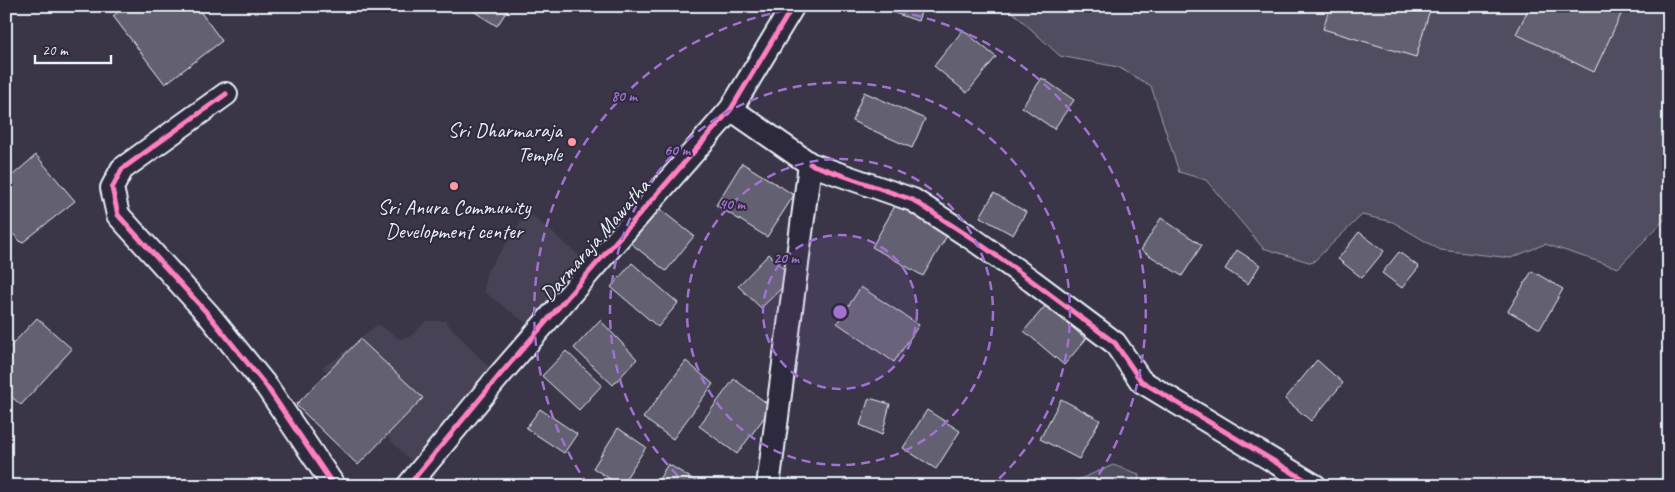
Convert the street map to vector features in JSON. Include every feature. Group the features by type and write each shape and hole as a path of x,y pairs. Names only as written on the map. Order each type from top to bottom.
{"street":[{"name":"Darmaraja Mawatha","path":"408,486 504,370 731,109 793,6"},
{"path":"226,94 122,169 112,188 118,215 208,314 267,387 334,486"},
{"path":"731,109 810,164 913,200 1025,276 1115,343 1141,381 1316,486"},
{"path":"768,486 810,164"}],"shaded area":[{"path":"1006,6 1669,6 1668,216 1618,268 1545,244 1511,258 1440,250 1393,222 1362,215 1312,263 1263,248 1206,180 1179,172 1151,86 1118,67 1060,56"},
{"path":"528,212 594,268 537,331 484,292 486,273"},
{"path":"426,321 445,321 498,377 420,471 322,367 334,360 378,324 400,339 411,336"},
{"path":"1113,465 1139,474 1138,486 1064,486"}],"building":[{"path":"125,6 196,6 222,41 165,84 113,16"},
{"path":"465,6 510,6 497,26"},
{"path":"884,6 923,6 918,21 883,9"},
{"path":"1330,6 1431,6 1416,57 1323,29"},
{"path":"1530,6 1619,6 1624,8 1594,72 1516,34"},
{"path":"963,30 996,57 967,93 934,66"},
{"path":"1042,78 1074,100 1054,129 1022,107"},
{"path":"864,92 925,119 912,148 852,121"},
{"path":"36,155 75,201 22,243 6,227 6,181"},
{"path":"742,163 794,195 767,237 716,205"},
{"path":"994,193 1026,212 1013,235 980,217"},
{"path":"896,204 948,234 923,276 872,247"},
{"path":"657,207 694,236 666,271 629,242"},
{"path":"1161,218 1202,245 1182,276 1141,250"},
{"path":"1359,232 1384,251 1362,278 1338,259"},
{"path":"1237,250 1260,265 1248,284 1225,269"},
{"path":"1399,252 1419,267 1402,288 1382,273"},
{"path":"769,254 792,278 761,308 738,286"},
{"path":"632,263 678,303 658,327 611,287"},
{"path":"1532,271 1563,289 1540,329 1508,311"},
{"path":"861,287 919,325 894,362 837,323"},
{"path":"1046,305 1086,339 1064,365 1024,331"},
{"path":"37,318 72,349 21,405 6,392 6,351"},
{"path":"600,320 637,359 613,385 574,348"},
{"path":"360,339 423,398 358,465 296,405"},
{"path":"566,351 602,385 579,410 542,376"},
{"path":"1317,360 1343,383 1311,421 1285,399"},
{"path":"686,361 713,384 673,439 643,418"},
{"path":"734,379 772,407 737,454 699,426"},
{"path":"869,398 890,404 882,435 860,425"},
{"path":"1061,399 1100,420 1079,459 1040,439"},
{"path":"540,409 577,434 564,453 526,428"},
{"path":"927,410 960,431 936,469 903,448"},
{"path":"618,428 646,447 621,486 593,468"},
{"path":"668,464 704,486 655,486"},
{"path":"845,479 854,486 841,486"}],"cycle path":[{"path":"408,486 498,377 731,109 793,6"},
{"path":"226,94 122,169 112,188 118,215 208,314 267,387 334,486"},
{"path":"810,164 913,200 970,237 1115,343 1141,381 1315,486"}],"place":[{"name":"Sri Dharmaraja Temple","path":"572,142"},
{"name":"Sri Anura Community Development center","path":"454,186"}]}
